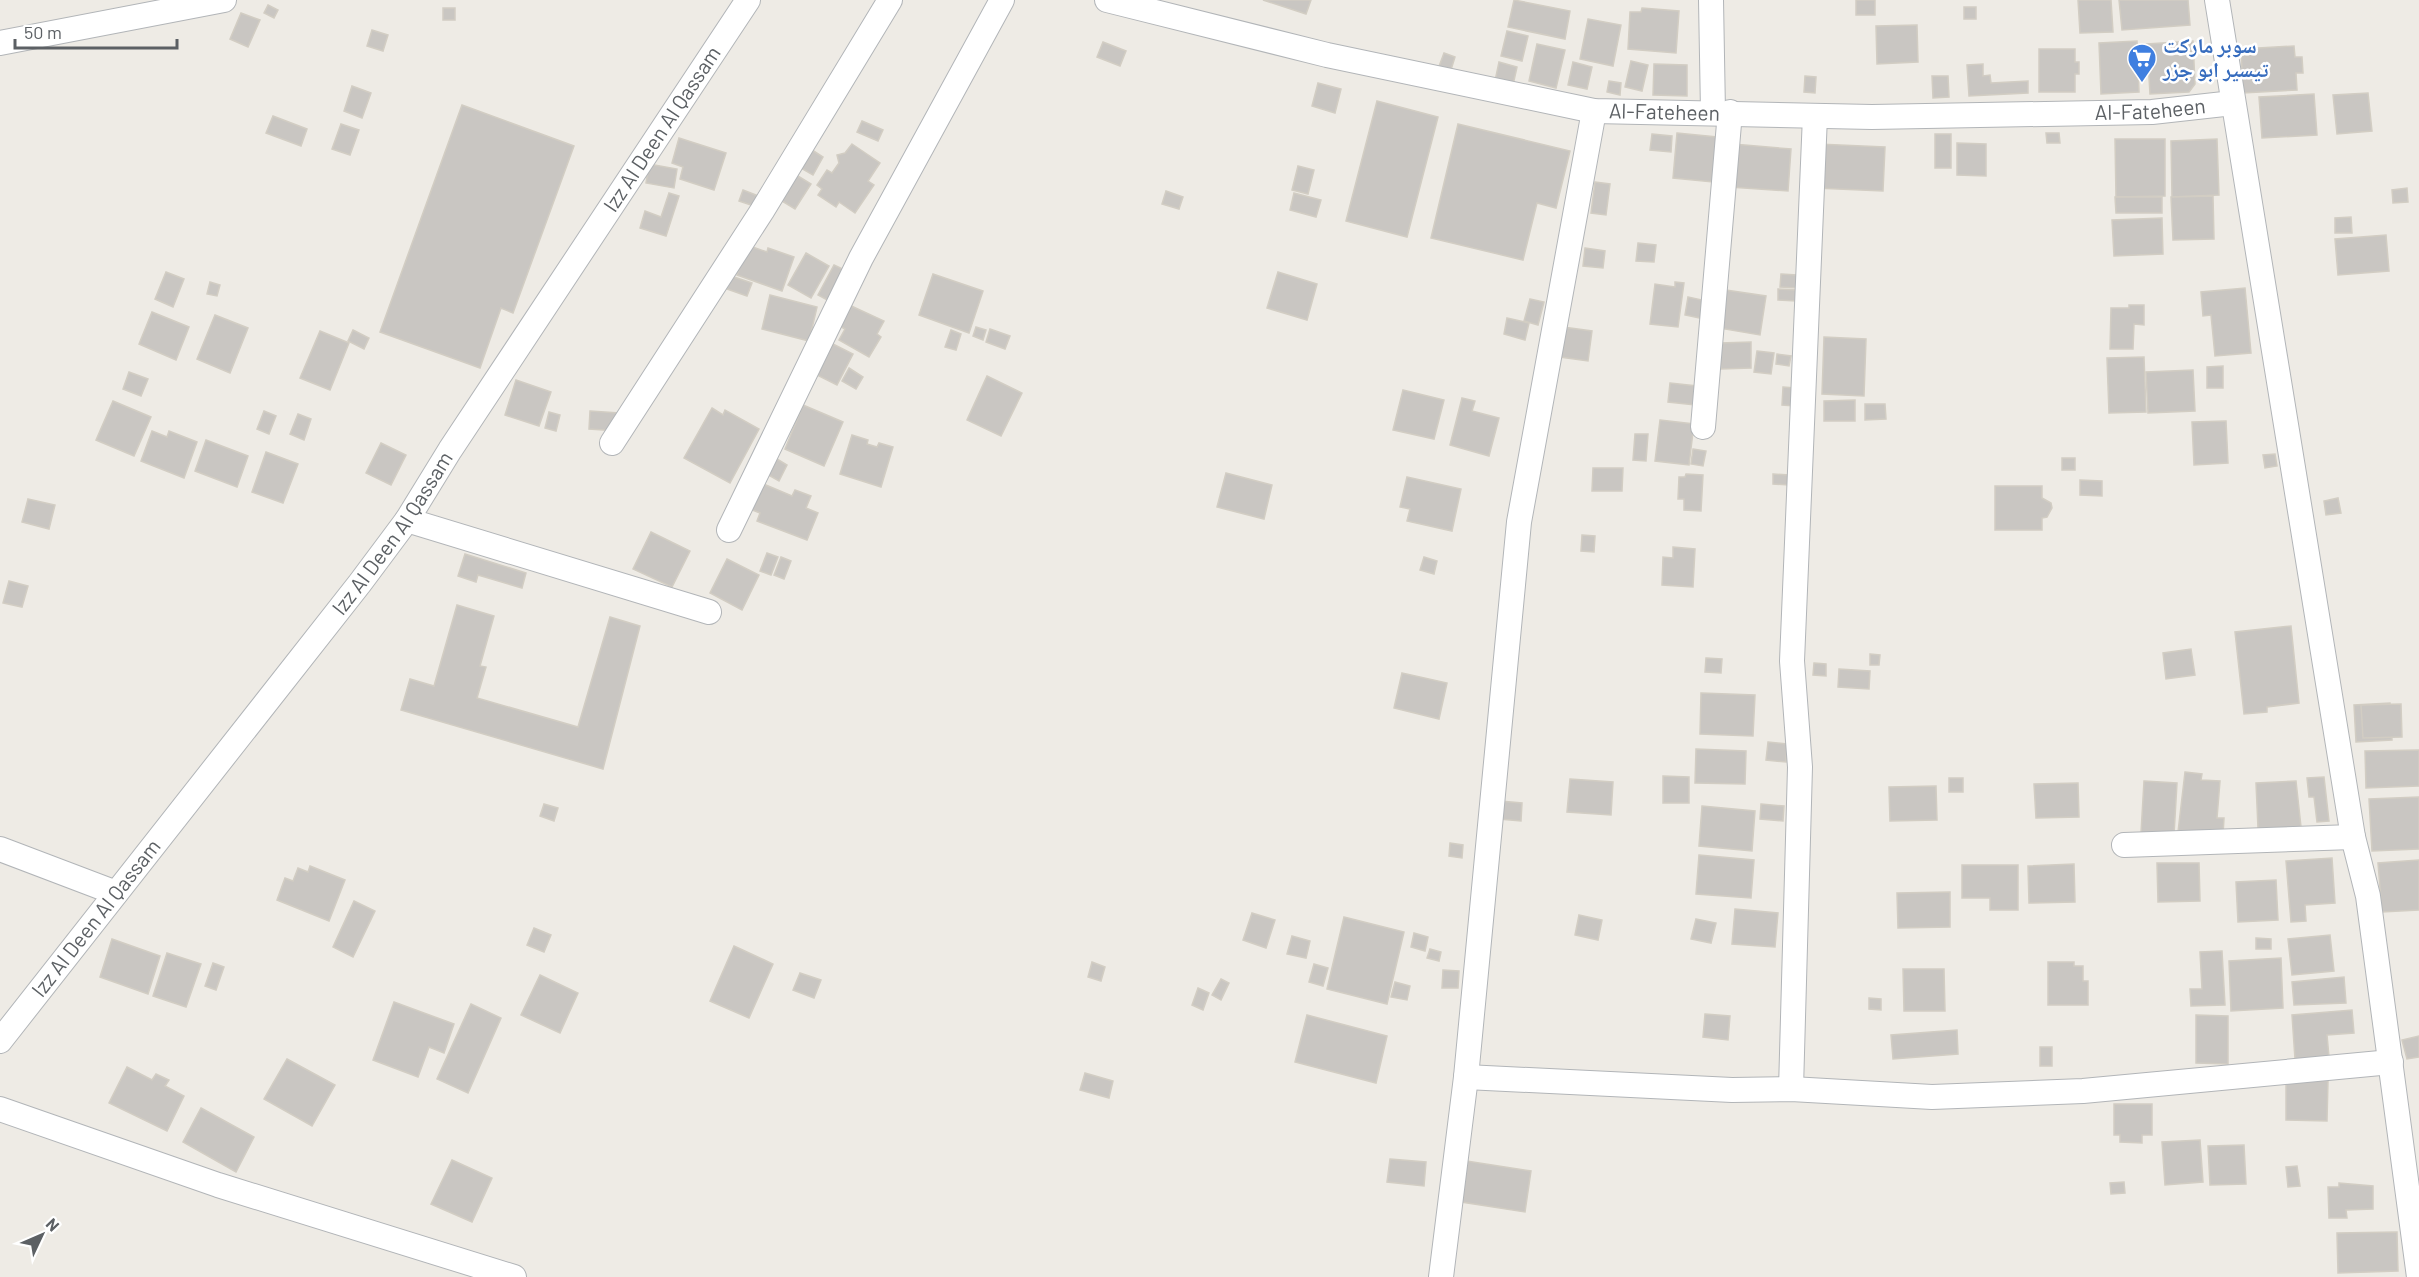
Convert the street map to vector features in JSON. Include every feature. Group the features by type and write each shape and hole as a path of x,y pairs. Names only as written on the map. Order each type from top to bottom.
{"street":[{"path":"0,43 224,0"},
{"name":"Izz Al Deen Al Qassam","path":"0,1041 360,584 407,520 456,441 748,0"},
{"path":"612,443 762,211 890,0"},
{"path":"729,531 861,258 1002,0"},
{"name":"Al-Fateheen","path":"1107,0 1327,55 1594,111 1721,112 1815,116 2152,112 2233,103"},
{"path":"1703,427 1721,112 1711,0"},
{"path":"2217,0 2353,837 2368,896 2419,1277"},
{"path":"1441,1277 1466,1077 1519,522 1594,111"},
{"path":"1791,1089 1800,767 1792,661 1815,116"},
{"path":"407,520 709,612"},
{"path":"2124,844 2353,837"},
{"path":"0,849 116,893"},
{"path":"1466,1077 1732,1090 1791,1089 1932,1097 2060,1092 2391,1062"},
{"path":"0,1109 218,1185 514,1277"}],"building":[{"path":"1263,0 1311,0 1306,14"},
{"path":"1514,0 1570,11 1565,39 1508,27"},
{"path":"1856,0 1875,0 1875,15 1856,15"},
{"path":"2078,0 2111,0 2113,32 2080,33"},
{"path":"2119,0 2188,0 2190,25 2122,30"},
{"path":"268,5 278,10 274,18 264,13"},
{"path":"1964,7 1976,7 1976,19 1964,19"},
{"path":"443,8 455,8 455,20 443,20"},
{"path":"1642,8 1679,11 1676,53 1628,49 1630,12 1641,12"},
{"path":"241,13 260,20 248,47 230,39"},
{"path":"1588,19 1621,25 1613,66 1580,59"},
{"path":"1917,25 1918,62 1877,64 1876,26"},
{"path":"372,30 388,35 383,51 367,46"},
{"path":"1507,31 1528,36 1522,61 1501,56"},
{"path":"2137,41 2139,92 2101,94 2099,43"},
{"path":"2193,41 2195,84 2189,92 2150,94 2147,44"},
{"path":"1103,42 1126,51 1120,66 1097,57"},
{"path":"1537,44 1565,50 1556,88 1529,81"},
{"path":"2294,46 2295,57 2302,57 2303,73 2296,73 2297,90 2243,93 2241,49"},
{"path":"2039,49 2075,49 2075,62 2079,62 2079,74 2075,74 2075,92 2039,92"},
{"path":"1444,53 1455,57 1450,73 1438,69"},
{"path":"1631,61 1648,65 1642,91 1625,87"},
{"path":"1499,62 1517,67 1513,85 1495,81"},
{"path":"1573,62 1592,67 1587,89 1568,85"},
{"path":"1654,64 1687,65 1687,96 1653,95"},
{"path":"1983,64 1983,76 1990,75 1991,83 2028,81 2028,93 1969,96 1967,65"},
{"path":"1805,76 1816,77 1815,93 1804,92"},
{"path":"1932,76 1948,76 1949,97 1933,98"},
{"path":"1609,81 1621,83 1620,95 1607,92"},
{"path":"1318,83 1341,89 1335,113 1312,106"},
{"path":"352,86 371,93 362,118 344,111"},
{"path":"2368,93 2372,131 2337,134 2333,95"},
{"path":"2314,94 2317,135 2262,138 2259,97"},
{"path":"1377,101 1438,117 1407,237 1346,221"},
{"path":"462,105 574,146 513,313 501,308 480,368 380,332"},
{"path":"273,116 307,129 301,146 266,133"},
{"path":"862,121 883,130 878,141 857,132"},
{"path":"341,124 359,130 350,155 332,149"},
{"path":"1458,124 1570,151 1556,208 1537,203 1523,260 1431,238"},
{"path":"1677,133 1717,137 1713,182 1673,178"},
{"path":"2046,133 2059,133 2060,143 2047,143"},
{"path":"1652,134 1672,136 1671,152 1650,150"},
{"path":"1935,134 1951,134 1951,168 1935,168"},
{"path":"679,138 726,153 714,190 680,179 683,167 672,163"},
{"path":"2115,139 2165,139 2165,196 2116,197"},
{"path":"2217,139 2219,195 2172,197 2171,141"},
{"path":"1957,143 1986,144 1986,176 1957,175"},
{"path":"852,144 880,163 868,181 874,185 855,213 839,202 836,207 818,195 822,189 817,185 827,170 832,173 839,163 837,155 845,153"},
{"path":"1733,144 1791,149 1788,191 1730,187"},
{"path":"1817,144 1885,147 1883,191 1815,188"},
{"path":"809,148 823,157 813,175 799,167"},
{"path":"649,164 677,169 674,188 646,183"},
{"path":"1298,166 1314,170 1308,194 1292,190"},
{"path":"793,173 811,184 795,209 777,198"},
{"path":"1595,182 1610,184 1606,215 1591,213"},
{"path":"2407,188 2408,202 2393,203 2392,190"},
{"path":"743,190 761,197 757,207 739,201"},
{"path":"1166,191 1183,197 1179,209 1162,204"},
{"path":"669,193 679,196 666,236 640,228 645,211 661,217"},
{"path":"1294,193 1321,200 1316,217 1290,210"},
{"path":"2213,196 2214,239 2173,240 2171,197"},
{"path":"2115,197 2162,197 2162,213 2116,213"},
{"path":"2351,217 2352,233 2335,233 2335,218"},
{"path":"2162,218 2163,254 2114,256 2112,220"},
{"path":"2386,235 2389,271 2338,275 2335,239"},
{"path":"1638,243 1656,245 1654,262 1636,261"},
{"path":"747,245 767,252 768,248 794,257 782,291 737,275"},
{"path":"1585,248 1605,251 1603,268 1583,266"},
{"path":"806,253 829,266 811,298 788,285"},
{"path":"834,265 847,271 831,302 818,295"},
{"path":"166,272 184,279 173,307 155,299"},
{"path":"1278,272 1317,284 1307,320 1267,308"},
{"path":"933,274 983,291 969,333 919,315"},
{"path":"1781,274 1797,275 1797,288 1780,287"},
{"path":"731,276 752,283 747,296 727,289"},
{"path":"210,282 220,285 217,296 207,294"},
{"path":"1675,282 1684,283 1678,327 1650,324 1655,284 1675,287"},
{"path":"2245,288 2251,353 2215,356 2211,315 2203,316 2201,292"},
{"path":"1719,289 1766,296 1760,335 1713,327"},
{"path":"1778,289 1797,290 1796,301 1778,300"},
{"path":"770,295 817,307 809,341 762,329"},
{"path":"1688,297 1702,300 1700,318 1685,315"},
{"path":"1530,299 1544,302 1538,325 1524,321"},
{"path":"847,304 884,321 877,334 881,337 869,357 839,340 845,329 836,324"},
{"path":"2129,305 2144,305 2144,325 2134,324 2133,349 2110,349 2111,308 2129,308"},
{"path":"152,312 189,327 176,360 139,344"},
{"path":"215,315 248,328 230,373 197,359"},
{"path":"1507,318 1529,323 1525,340 1504,334"},
{"path":"976,327 986,330 983,340 973,336"},
{"path":"1563,327 1592,331 1588,361 1560,357"},
{"path":"990,329 1010,336 1005,349 986,342"},
{"path":"353,330 369,338 364,349 348,341"},
{"path":"951,330 961,334 956,350 945,347"},
{"path":"320,331 349,343 330,390 300,378"},
{"path":"1824,337 1866,339 1864,396 1822,394"},
{"path":"827,341 853,354 837,385 811,372"},
{"path":"1751,342 1751,368 1721,369 1720,343"},
{"path":"1757,351 1774,353 1771,374 1754,372"},
{"path":"1777,354 1791,356 1789,366 1776,364"},
{"path":"2144,357 2146,412 2109,413 2107,358"},
{"path":"2223,366 2223,388 2207,388 2207,367"},
{"path":"849,368 863,377 856,389 842,381"},
{"path":"2193,370 2195,411 2148,413 2146,372"},
{"path":"129,372 148,379 141,396 123,389"},
{"path":"987,376 1022,393 1001,436 967,420"},
{"path":"516,380 551,392 539,426 505,415"},
{"path":"1670,383 1697,386 1695,405 1668,402"},
{"path":"1783,387 1795,388 1795,406 1782,405"},
{"path":"1403,390 1444,400 1434,439 1393,430"},
{"path":"1462,398 1475,401 1472,411 1499,418 1489,456 1450,445"},
{"path":"1855,400 1855,421 1824,421 1824,401"},
{"path":"113,401 151,417 134,456 96,440"},
{"path":"1865,404 1885,404 1886,419 1865,420"},
{"path":"803,405 843,422 824,466 785,449"},
{"path":"712,408 723,415 725,410 759,429 730,483 684,458"},
{"path":"264,411 276,416 269,434 257,429"},
{"path":"590,411 619,413 618,431 589,429"},
{"path":"549,412 560,415 556,431 545,428"},
{"path":"298,414 311,419 304,440 290,434"},
{"path":"1660,420 1694,424 1689,465 1655,461"},
{"path":"2226,421 2228,463 2194,465 2192,422"},
{"path":"152,431 167,437 169,431 197,442 184,478 141,461"},
{"path":"1635,434 1648,434 1646,461 1633,460"},
{"path":"852,435 868,440 867,444 877,447 879,443 893,447 881,487 840,474"},
{"path":"206,440 248,456 237,487 195,471"},
{"path":"381,443 406,455 391,485 366,473"},
{"path":"1693,449 1706,451 1703,466 1691,464"},
{"path":"266,452 298,464 283,503 252,492"},
{"path":"2275,454 2277,466 2265,468 2263,455"},
{"path":"772,456 787,465 779,481 763,472"},
{"path":"2062,458 2075,458 2075,470 2062,470"},
{"path":"1593,468 1623,468 1622,491 1592,491"},
{"path":"1226,473 1272,485 1264,519 1217,507"},
{"path":"1686,474 1703,475 1701,511 1684,510 1684,499 1678,499 1679,477 1685,477"},
{"path":"1773,474 1789,475 1789,485 1773,484"},
{"path":"1407,477 1461,489 1452,531 1407,521 1410,509 1400,507"},
{"path":"2080,480 2102,481 2102,496 2080,495"},
{"path":"761,483 792,496 795,490 811,496 806,508 818,513 807,540 757,521 760,513 750,509"},
{"path":"1995,486 2042,486 2042,498 2051,503 2052,508 2047,517 2042,518 2042,530 1995,530"},
{"path":"2338,498 2341,513 2326,515 2324,501"},
{"path":"28,499 55,505 49,529 22,522"},
{"path":"651,532 690,551 672,587 633,569"},
{"path":"1582,535 1595,536 1594,552 1581,551"},
{"path":"1673,547 1695,549 1693,587 1662,585 1663,557 1673,558"},
{"path":"767,553 778,557 771,575 760,571"},
{"path":"465,554 526,573 522,588 478,575 476,582 458,576"},
{"path":"781,557 791,561 784,579 774,575"},
{"path":"1424,557 1437,561 1434,574 1420,570"},
{"path":"727,559 759,575 742,610 710,593"},
{"path":"9,581 28,586 22,607 3,603"},
{"path":"457,605 494,616 480,666 486,667 477,698 578,727 610,617 640,626 603,769 401,710 410,679 434,686"},
{"path":"2291,626 2299,703 2267,707 2267,712 2244,714 2235,632"},
{"path":"2191,649 2195,675 2166,679 2163,653"},
{"path":"1870,654 1880,655 1879,665 1870,665"},
{"path":"1706,658 1722,659 1721,673 1705,672"},
{"path":"1814,663 1826,664 1826,676 1813,675"},
{"path":"1839,669 1870,671 1869,689 1838,687"},
{"path":"1402,673 1447,683 1439,719 1394,708"},
{"path":"1701,693 1755,695 1753,736 1700,734"},
{"path":"2390,703 2392,740 2356,742 2354,705"},
{"path":"2401,704 2402,737 2363,738 2361,705"},
{"path":"1768,742 1787,744 1786,762 1766,760"},
{"path":"1696,749 1746,751 1745,784 1695,783"},
{"path":"2419,750 2419,786 2366,788 2365,751"},
{"path":"2185,772 2202,774 2201,780 2220,781 2217,818 2224,818 2223,835 2178,832"},
{"path":"1663,776 1689,777 1689,803 1663,803"},
{"path":"2324,777 2329,821 2317,822 2314,797 2309,797 2307,778"},
{"path":"1949,778 1963,778 1963,792 1949,792"},
{"path":"1570,779 1613,782 1611,815 1567,812"},
{"path":"2144,781 2177,783 2174,835 2141,833"},
{"path":"2296,781 2302,836 2266,838 2265,828 2258,828 2256,783"},
{"path":"2078,783 2079,817 2036,818 2034,784"},
{"path":"1936,786 1937,820 1890,821 1889,787"},
{"path":"2419,797 2419,849 2372,851 2369,799"},
{"path":"1500,801 1522,803 1521,821 1499,819"},
{"path":"544,804 558,808 554,821 540,816"},
{"path":"1761,804 1784,806 1783,821 1760,819"},
{"path":"1702,806 1755,811 1752,851 1699,846"},
{"path":"1450,843 1463,845 1462,858 1449,856"},
{"path":"1699,855 1754,860 1751,898 1696,894"},
{"path":"2332,858 2335,903 2305,905 2306,921 2291,922 2286,861"},
{"path":"2419,860 2419,910 2382,912 2378,863"},
{"path":"2157,863 2199,863 2200,901 2158,902"},
{"path":"2074,864 2075,902 2029,903 2028,866"},
{"path":"1962,865 2018,865 2018,910 1990,910 1990,898 1962,898"},
{"path":"310,866 345,880 329,921 277,900 285,878 293,881 298,868 308,872"},
{"path":"2276,880 2278,920 2238,922 2236,882"},
{"path":"1950,892 1950,927 1898,928 1897,893"},
{"path":"354,901 375,911 353,957 333,947"},
{"path":"1735,909 1778,913 1775,947 1732,944"},
{"path":"1252,913 1275,920 1266,948 1243,940"},
{"path":"1579,915 1602,920 1598,940 1575,935"},
{"path":"1344,917 1404,932 1387,1004 1327,989"},
{"path":"1696,919 1716,923 1711,943 1691,939"},
{"path":"534,928 551,935 544,952 527,945"},
{"path":"1414,933 1428,937 1425,951 1411,947"},
{"path":"2330,935 2334,971 2292,975 2288,939"},
{"path":"1292,936 1310,941 1306,958 1287,954"},
{"path":"2256,938 2271,939 2271,949 2256,949"},
{"path":"112,939 160,956 148,994 100,977"},
{"path":"734,946 773,964 749,1018 710,1001"},
{"path":"1430,949 1441,952 1439,961 1427,958"},
{"path":"2222,951 2225,1005 2191,1006 2190,989 2202,989 2200,952"},
{"path":"167,953 201,964 186,1007 153,996"},
{"path":"2281,958 2283,1008 2231,1011 2229,961"},
{"path":"1092,962 1105,967 1101,981 1088,977"},
{"path":"2048,962 2074,962 2074,966 2083,966 2083,981 2088,981 2088,1005 2048,1005"},
{"path":"213,963 224,967 216,990 205,986"},
{"path":"1314,964 1328,968 1323,986 1309,982"},
{"path":"1903,969 1944,969 1945,1011 1904,1011"},
{"path":"1443,970 1459,971 1458,988 1442,988"},
{"path":"800,973 821,980 814,998 793,990"},
{"path":"540,975 578,993 560,1033 521,1015"},
{"path":"2344,977 2346,1003 2294,1005 2292,982"},
{"path":"1221,979 1229,983 1221,1000 1212,995"},
{"path":"1395,982 1410,986 1407,1000 1391,997"},
{"path":"1198,988 1209,993 1203,1010 1192,1005"},
{"path":"1869,998 1881,999 1881,1010 1869,1009"},
{"path":"394,1002 454,1024 444,1053 429,1047 418,1077 373,1060"},
{"path":"471,1004 501,1018 468,1093 437,1079"},
{"path":"2352,1010 2354,1033 2327,1035 2329,1057 2295,1059 2292,1015"},
{"path":"1705,1014 1730,1016 1728,1040 1703,1037"},
{"path":"1307,1015 1387,1036 1376,1083 1295,1062"},
{"path":"2196,1015 2228,1016 2228,1064 2196,1063"},
{"path":"1957,1030 1958,1054 1893,1059 1891,1035"},
{"path":"2419,1036 2419,1057 2407,1059 2402,1040"},
{"path":"2040,1047 2052,1047 2052,1066 2040,1066"},
{"path":"287,1059 335,1085 312,1126 264,1099"},
{"path":"127,1067 152,1080 156,1074 169,1080 165,1086 184,1096 167,1131 109,1103"},
{"path":"1085,1073 1113,1081 1109,1098 1080,1090"},
{"path":"2286,1081 2328,1081 2327,1121 2286,1120"},
{"path":"2114,1104 2152,1104 2152,1135 2142,1135 2142,1143 2120,1142 2120,1135 2114,1135"},
{"path":"201,1108 254,1137 236,1172 183,1142"},
{"path":"2200,1140 2203,1182 2165,1185 2162,1142"},
{"path":"2244,1145 2246,1184 2210,1185 2208,1146"},
{"path":"1390,1159 1426,1162 1424,1186 1387,1182"},
{"path":"452,1160 492,1178 472,1222 431,1204"},
{"path":"1460,1160 1531,1171 1525,1212 1455,1201"},
{"path":"2297,1166 2300,1186 2288,1187 2286,1167"},
{"path":"2124,1182 2125,1193 2111,1194 2110,1183"},
{"path":"2339,1183 2373,1186 2373,1209 2346,1210 2347,1218 2329,1218 2328,1187 2339,1187"},
{"path":"2397,1232 2398,1271 2338,1273 2337,1233"}],"place":[{"name":"سوبر ماركت تيسير ابو جزر","path":"2142,84"}]}
